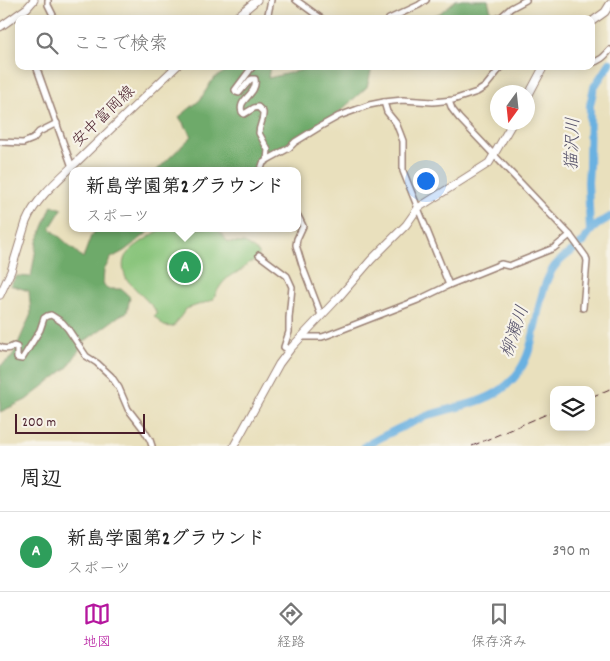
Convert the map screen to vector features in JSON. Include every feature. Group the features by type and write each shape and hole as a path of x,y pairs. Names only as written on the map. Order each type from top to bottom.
{"street":[{"path":"17,15 34,0"},
{"path":"48,0 48,6 53,15"},
{"path":"239,15 256,0"},
{"path":"268,15 271,0"},
{"path":"296,0 317,15"},
{"path":"398,15 419,6 426,0"},
{"path":"505,15 511,8 526,0"},
{"path":"595,19 605,12 610,4"},
{"path":"0,27 15,16"},
{"path":"595,62 602,59 610,50"},
{"path":"37,70 72,167"},
{"name":"安中富岡線","path":"72,167 173,70"},
{"path":"250,70 235,90 239,93 252,79 256,82 253,91 241,104 240,108 244,114 258,107 263,112 264,116 259,133 268,150 267,160"},
{"path":"262,167 267,160 339,116 369,105 384,102 403,100 449,101 477,92 485,86 499,70"},
{"path":"534,85 542,70"},
{"path":"449,101 459,118 571,237 586,257 583,308"},
{"path":"384,102 387,112 396,123 402,141 403,171 449,285"},
{"path":"0,142 23,143 33,139 39,132 57,124"},
{"path":"234,446 279,364 300,337 406,225 418,208 489,163 509,130"},
{"name":"安中富岡線","path":"0,295 11,271 29,214 39,199 69,170"},
{"path":"301,232 296,245 321,315"},
{"path":"300,337 322,337 328,335 418,300 501,264 509,266 554,248 571,237"},
{"path":"259,255 287,276 292,287 289,332 284,348 289,350"},
{"path":"0,347 10,349 14,346 18,347 17,358 22,359 40,330 44,318 51,315 55,317 68,329 86,356 111,376 119,388 128,409 142,427 152,446"}],"green space":[{"path":"456,0 488,0 492,15 435,15"},
{"path":"228,70 269,70 268,78 302,70 371,70 367,87 337,114 283,146 274,149 256,167 160,167 192,136 179,117 200,100 213,79"},
{"path":"52,205 62,209 50,228 83,258 91,236 94,232 149,232 124,251 111,258 104,270 103,283 107,289 121,289 130,297 127,312 85,341 68,367 26,400 0,412 0,366 12,357 31,314 29,291 10,285 17,276 31,277 37,242"},
{"path":"156,232 220,232 228,242 245,243 259,253 256,260 226,279 218,289 213,300 186,309 173,327 164,326 154,316 156,312 154,308 127,280 124,274 125,257 138,244"}],"waterway":[{"name":"猫沢川","path":"590,231 588,182 590,105 594,87 610,63"},
{"name":"柳瀬川","path":"365,446 427,416 489,397 507,385 518,373 531,345 545,284 552,270 558,262 584,241 593,228 610,217"}],"railway":[{"path":"595,395 610,389"},
{"path":"472,446 550,413"}],"place":[{"name":"新島学園第2グラウンド","path":"185,267"}]}
